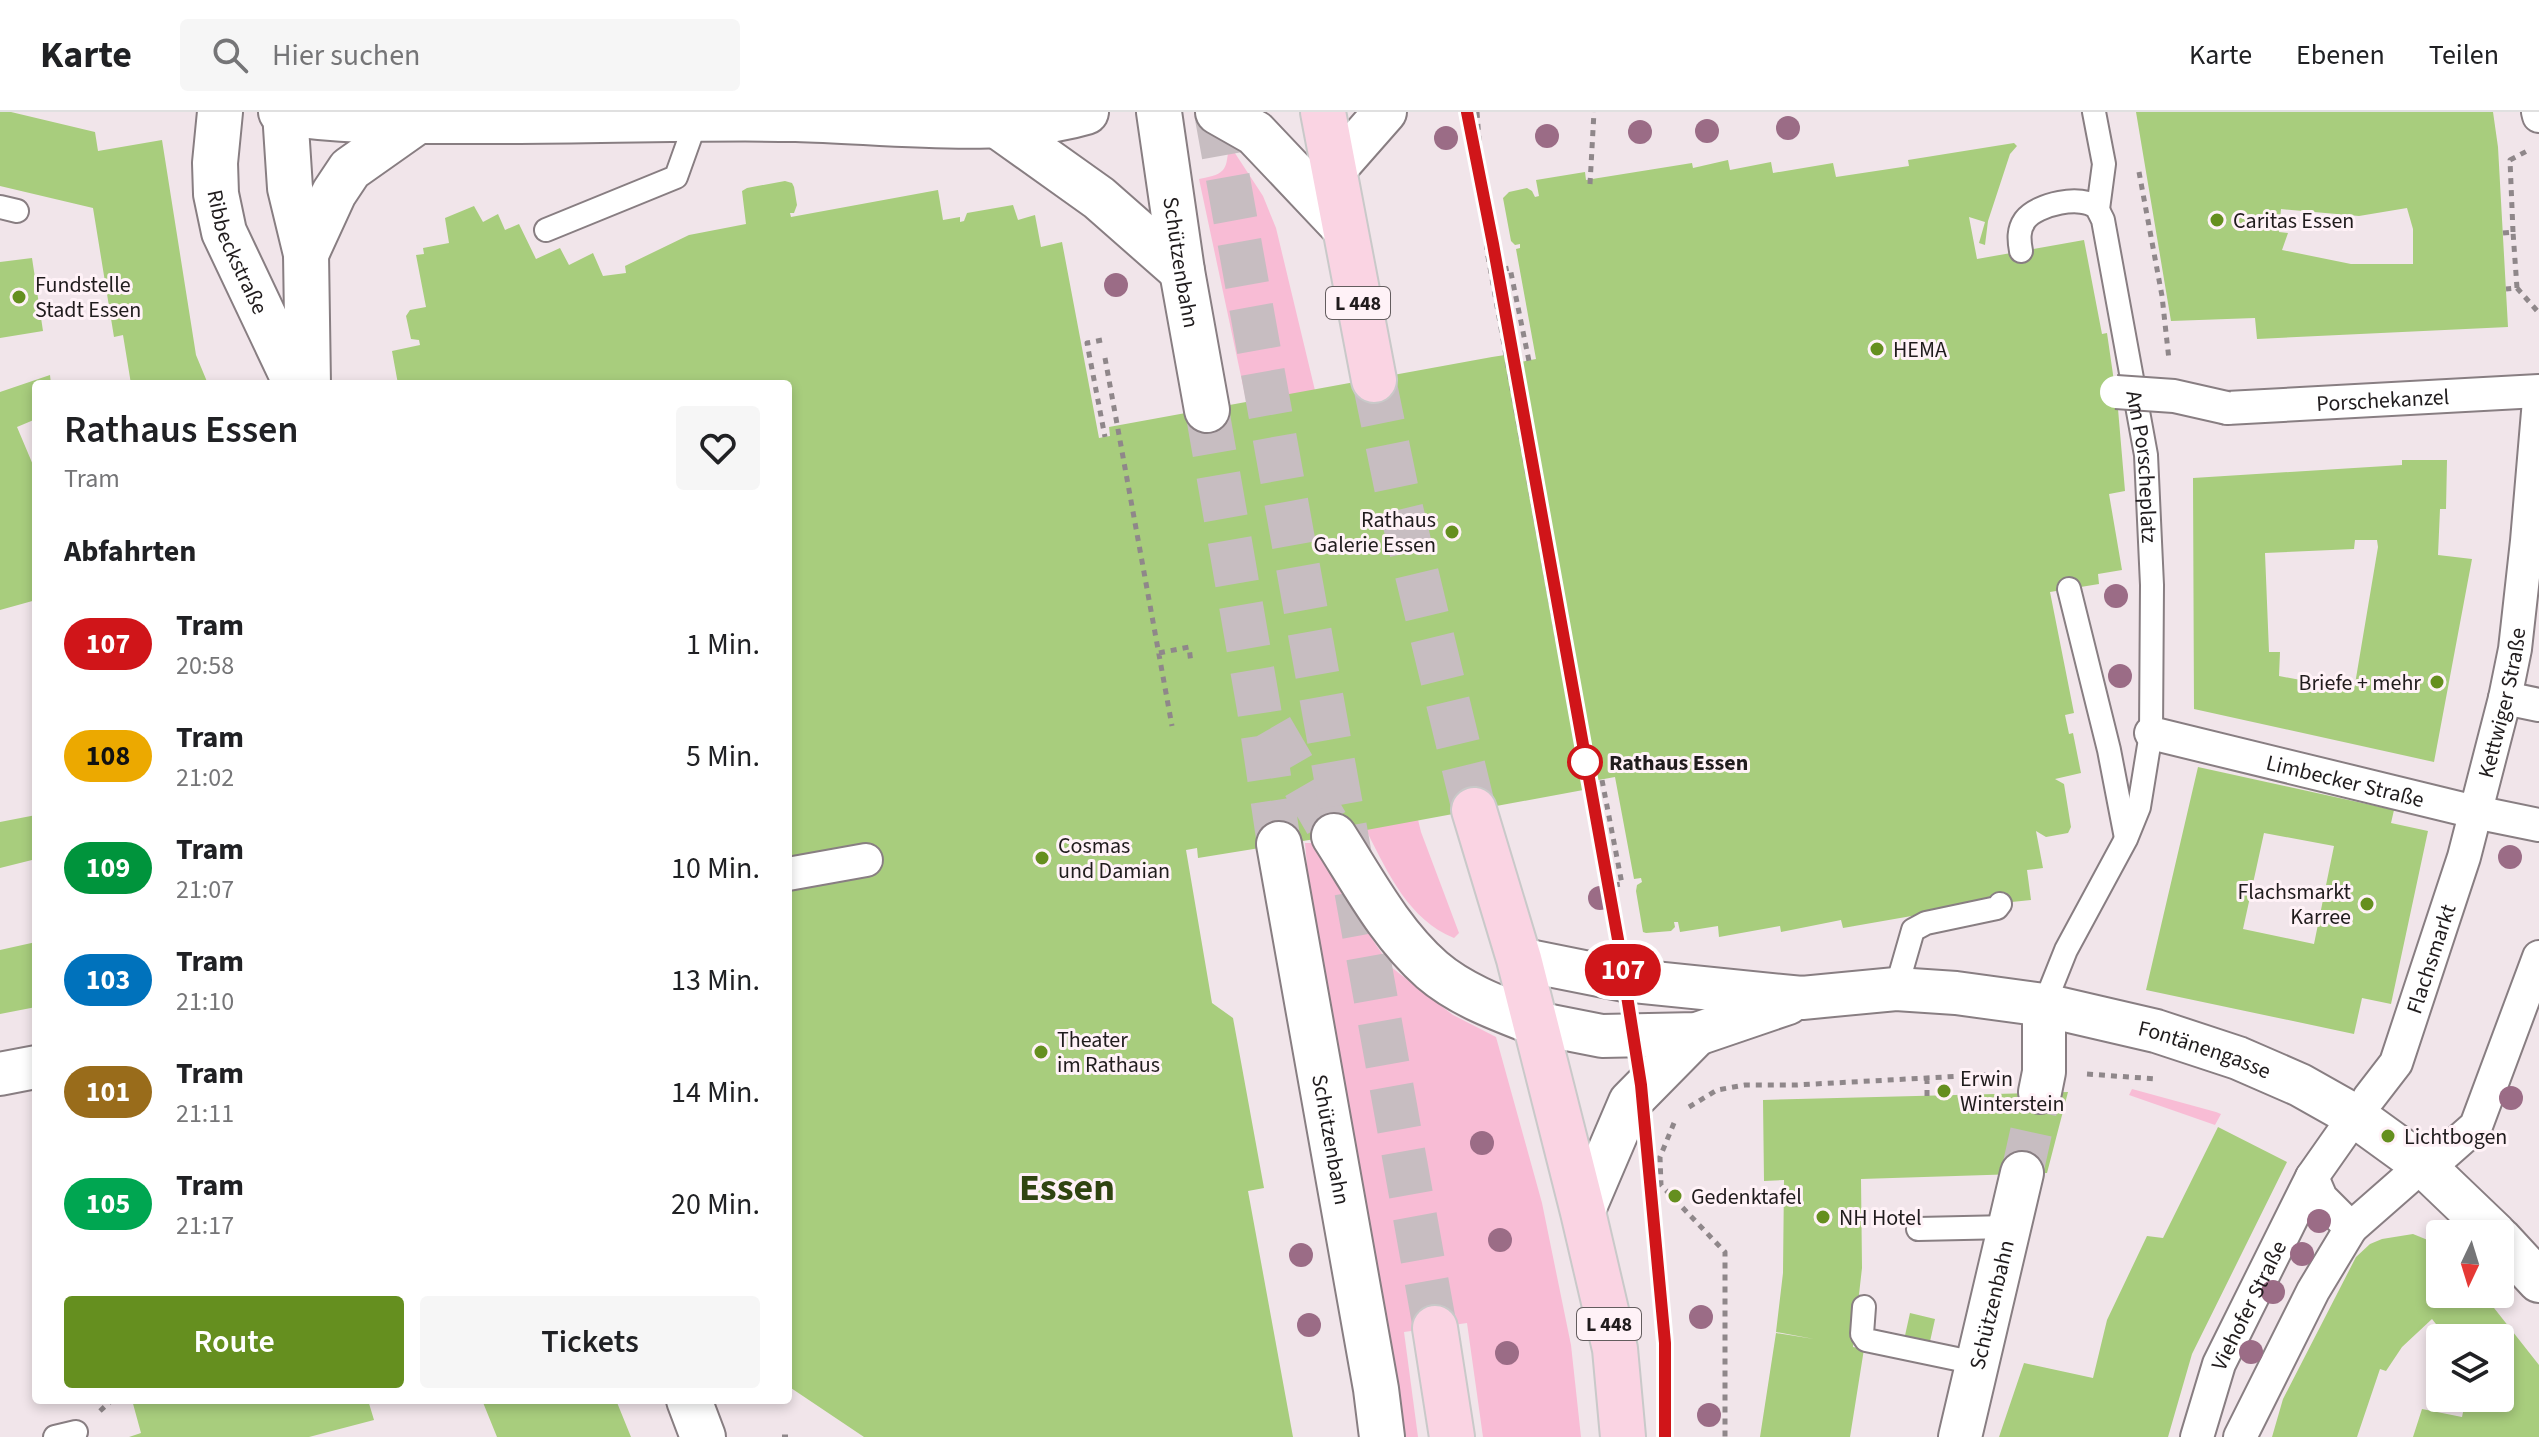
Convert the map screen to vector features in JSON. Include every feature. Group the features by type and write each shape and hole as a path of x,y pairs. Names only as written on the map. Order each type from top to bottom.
{"main road":[{"name":"L 448","path":"1323,112 1374,380"},
{"name":"L 448","path":"1474,810 1519,959 1583,1212 1615,1349 1623,1437"},
{"path":"1435,1328 1452,1437"}],"street":[{"name":"Ribbeckstraße","path":"220,112 215,163 216,194 224,232 294,380"},
{"name":"Ribbeckstraße","path":"284,112 290,188 306,254 308,380"},
{"path":"284,112 337,118 418,121 794,119 998,126 1086,112"},
{"name":"Schützenbahn","path":"1159,112 1182,271 1207,410"},
{"path":"1218,112 1255,133 1344,227"},
{"path":"1334,170 1385,112"},
{"name":"Ribbeckstraße","path":"306,254 334,193 350,169 418,121"},
{"path":"998,126 1099,198 1182,271"},
{"name":"Porschekanzel","path":"2116,392 2174,396 2227,408 2539,391"},
{"name":"Kettwiger Straße","path":"2475,812 2505,698 2533,542 2539,400"},
{"path":"2505,698 2539,705"},
{"name":"Limbecker Straße","path":"2151,733 2539,825"},
{"name":"Flachsmarkt","path":"2356,1115 2396,1063 2464,857 2475,812"},
{"path":"1334,836 1397,933 1433,971 1482,1002 1536,1023 1602,1036 1697,1034 1802,998"},
{"name":"Schützenbahn","path":"1279,844 1382,1437"},
{"path":"792,873 866,860"},
{"path":"2442,1156 2476,1126 2539,957"},
{"path":"1519,959 1624,980 1802,998 1896,989 1956,993 2044,1005 2044,1072 2040,1092"},
{"name":"Fontänengasse","path":"2044,1005 2156,1031 2238,1058 2300,1085 2356,1115"},
{"path":"1583,1212 1630,1102 1697,1034"},
{"path":"0,1074 32,1068"},
{"path":"2356,1115 2424,1166 2480,1220"},
{"name":"Viehofer Straße","path":"2197,1437 2219,1364 2312,1177 2356,1115"},
{"name":"Schützenbahn","path":"1960,1437 2022,1173"},
{"path":"2312,1177 2321,1198 2351,1228"},
{"path":"2240,1437 2313,1291 2351,1228 2408,1178"},
{"path":"2514,1254 2539,1281"},
{"path":"691,1404 703,1437"}],"lane":[{"path":"2021,251 2018,236 2023,222 2032,214 2053,204 2084,201 2098,209 2104,164 2094,112"},
{"path":"546,230 676,177 696,121"},
{"name":"Am Porscheplatz","path":"2044,1005 2066,950 2126,839 2139,807 2151,733 2152,585 2146,455 2103,220 2098,209"},
{"path":"2069,589 2109,750 2126,839"},
{"path":"1896,989 1913,930 1926,923 1997,908 2000,904"},
{"path":"1918,1229 2009,1227"},
{"path":"1864,1307 1862,1334 1866,1340 1976,1363"}],"path":[{"path":"1477,112 1491,272 1558,642"},
{"path":"1590,184 1594,112"},
{"path":"2529,150 2510,160 2513,232 2517,288 2539,313"},
{"path":"2149,228 2162,296 2174,396"},
{"path":"2503,233 2513,232"},
{"path":"1491,272 1510,268 1529,361"},
{"path":"2506,289 2517,288"},
{"path":"1102,340 1087,343 1105,437"},
{"path":"1105,358 1172,726"},
{"path":"1159,653 1189,647 1191,663"},
{"path":"1602,780 1622,884 1602,887"},
{"path":"1927,1079 1927,1096"},
{"path":"1683,1112 1717,1090 1745,1085"},
{"path":"1676,1121 1669,1129 1660,1157 1661,1185 1725,1252 1725,1437"},
{"path":"782,1437 790,1437"}],"shaded area":[{"path":"1229,144 1263,196 1276,228 1421,832 1459,933 1454,938 1424,920 1412,907 1392,879 1367,832 1245,395 1199,179 1216,175 1224,169"},
{"path":"1305,843 1313,843 1343,896 1391,967 1453,1015 1496,1037 1542,1203 1571,1345 1581,1437 1483,1437 1467,1323 1404,1332 1418,1437 1406,1437 1308,877"},
{"path":"2132,1089 2221,1114 2215,1125 2129,1095"}],"building":[{"path":"0,112 95,132 98,151 162,140 196,355 206,380 130,380 123,335 114,337 93,208 0,186"},
{"path":"2136,112 2493,112 2498,147 2508,327 2257,339 2255,318 2171,321","holes":["2407,208 2413,229 2413,264 2351,264 2282,250 2288,233 2279,232 2281,209 2359,216"]},
{"name":"Rathaus Galerie Essen","path":"2014,143 2017,146 2010,154 1988,221 1985,245 1979,243 1985,222 1969,217 1977,259 2084,240 2102,334 2107,333 2125,491 2109,494 2122,570 2098,574 2099,584 2050,592 2074,713 2065,715 2069,734 2073,733 2081,773 2055,779 2064,784 2071,827 2068,833 2046,837 2036,831 2043,868 2027,870 2031,900 1963,907 1843,928 1841,920 1781,932 1780,926 1719,937 1718,926 1680,932 1678,922 1674,922 1675,927 1671,931 1646,933 1643,932 1636,891 1637,885 1642,882 1641,878 1634,879 1615,777 1593,781 1594,788 1334,836 1198,858 1197,848 1186,850 1212,1003 1233,1018 1264,1188 1248,1191 1293,1437 864,1437 792,1389 792,380 397,380 392,351 420,345 419,340 411,339 406,316 410,310 426,307 416,255 424,254 423,248 449,243 445,218 474,206 483,222 498,214 505,230 519,224 536,259 560,248 569,265 593,253 603,276 626,273 625,266 689,235 746,224 742,191 785,181 794,187 797,205 794,213 790,213 791,217 938,190 943,220 960,217 960,222 964,221 967,213 1013,205 1018,220 1035,215 1041,247 1062,242 1099,438 1110,436 1109,427 1492,357 1518,353 1520,362 1536,359 1516,249 1520,248 1520,244 1515,245 1511,241 1503,198 1509,192 1527,188 1535,197 1539,196 1536,180 1585,172 1586,180 1692,163 1693,168 1728,160 1730,170 1771,162 1773,173 1833,163 1836,177 1909,166 1908,160"},
{"name":"Fundstelle Stadt Essen","path":"32,258 43,331 0,338 0,262"},
{"path":"32,381 32,421 17,427 32,463 32,601 0,610 0,392"},
{"path":"2402,460 2447,460 2446,509 2440,509 2438,555 2472,559 2434,762 2194,709 2193,478 2402,465","holes":["2355,540 2377,540 2354,690 2279,676 2280,652 2269,652 2265,553 2354,549"]},
{"name":"Flachsmarkt Karree","path":"2198,767 2394,810 2391,823 2428,831 2391,1004 2362,998 2354,1034 2146,990","holes":["2264,833 2334,846 2314,944 2243,929"]},
{"path":"32,816 32,860 0,868 0,822"},
{"path":"32,943 32,1008 0,1014 0,950"},
{"name":"NH Hotel","path":"2068,1092 2047,1173 1861,1179 1862,1268 1853,1347 1864,1349 1850,1437 1760,1437 1776,1333 1814,1339 1776,1332 1783,1273 1784,1180 1764,1181 1763,1100"},
{"path":"2218,1127 2287,1162 2192,1354 2168,1437 1999,1437 2024,1363 2093,1378 2107,1320 2147,1236 2163,1238"},
{"path":"2413,1234 2426,1239 2426,1308 2494,1308 2507,1324 2436,1324 2432,1319 2402,1347 2386,1371 2380,1369 2357,1437 2272,1437 2283,1399 2356,1257 2370,1244"},
{"path":"1910,1313 1935,1319 1929,1346 1904,1340"},
{"path":"2514,1333 2539,1365 2539,1437 2413,1437 2422,1409 2462,1417 2463,1412 2514,1412"},
{"path":"133,1404 369,1404 374,1420 309,1437 129,1437 141,1433"},
{"path":"484,1404 618,1404 631,1437 497,1437"}],"tunnel":[{"path":"1216,112 1435,1328"},
{"path":"1374,380 1398,496 1474,810"},
{"path":"1207,410 1279,844"},
{"path":"1271,728 1334,836"},
{"path":"2022,1173 2040,1092"}],"tram line":[{"name":"107","path":"1467,112 1619,945 1641,1085 1665,1343 1665,1437"}],"place":[{"name":"Caritas Essen","path":"2217,220"},
{"name":"Fundstelle Stadt Essen","path":"19,297"},
{"name":"HEMA","path":"1877,349"},
{"name":"Rathaus Galerie Essen","path":"1452,532"},
{"name":"Briefe + mehr","path":"2437,682"},
{"name":"Rathaus Essen","path":"1585,762"},
{"name":"Cosmas und Damian","path":"1042,858"},
{"name":"Flachsmarkt Karree","path":"2367,904"},
{"name":"Theater im Rathaus","path":"1041,1052"},
{"name":"Erwin Winterstein","path":"1944,1091"},
{"name":"Lichtbogen","path":"2388,1136"},
{"name":"Gedenktafel","path":"1675,1196"},
{"name":"NH Hotel","path":"1823,1217"}],"district":[{"name":"Essen","path":"1067,1187"}]}
